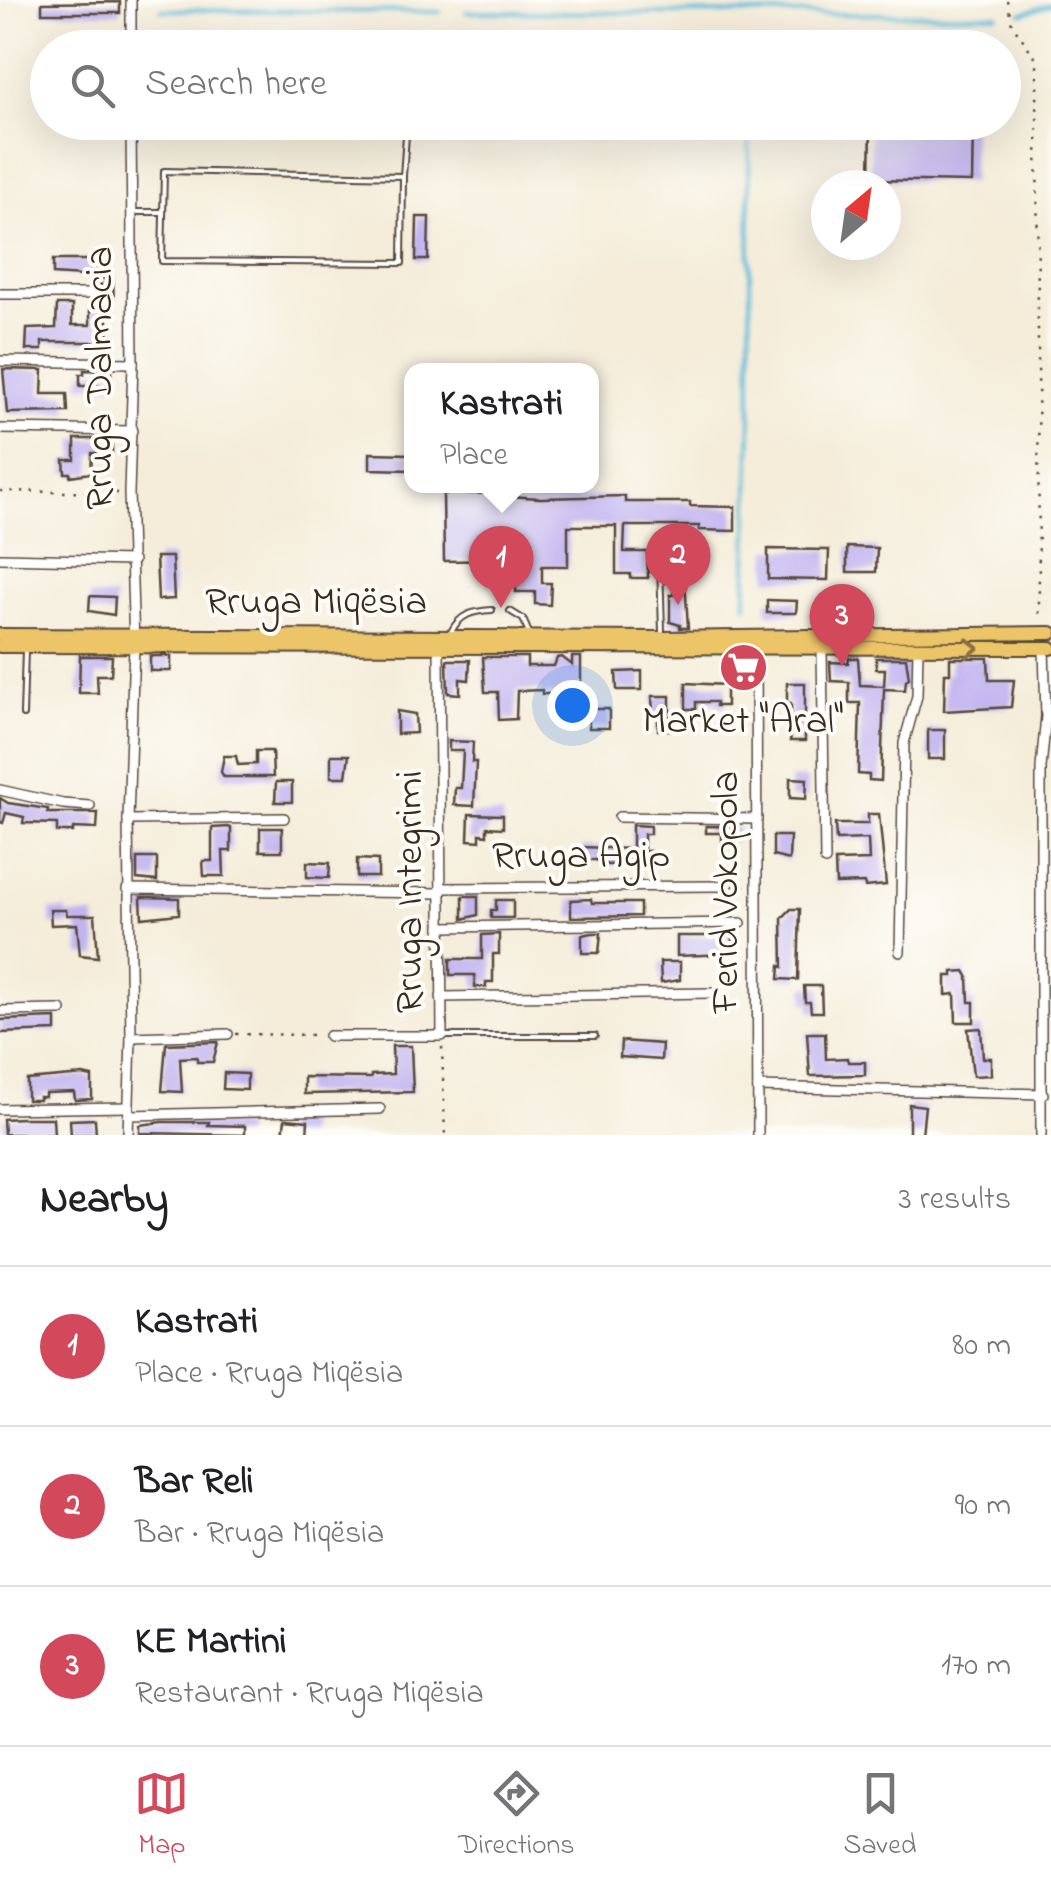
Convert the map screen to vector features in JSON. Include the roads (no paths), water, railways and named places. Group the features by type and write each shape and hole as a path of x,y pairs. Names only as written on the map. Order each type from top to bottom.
{"main road":[{"name":"Rruga Miqësia","path":"0,646 134,640 1045,633"},
{"name":"Rruga Miqësia","path":"0,636 439,649 1047,648"}],"street":[{"path":"131,0 131,30"},
{"name":"Rruga Dalmacia","path":"128,1135 131,1036 128,820 134,640 129,493 133,363 131,140"},
{"path":"0,294 94,294"},
{"path":"0,361 133,363"},
{"path":"0,429 132,431"},
{"path":"0,558 133,561"},
{"path":"900,952 904,742 917,696 918,648"},
{"path":"1040,1135 1041,768 1047,648"},
{"name":"Rruga Integrimi","path":"439,649 442,1036"},
{"name":"Ferid Vokopola","path":"756,649 758,1135"},
{"path":"822,649 825,860"},
{"path":"0,790 90,806"},
{"path":"619,817 757,819"},
{"path":"128,820 284,818"},
{"name":"Rruga Agip","path":"128,890 720,886"},
{"path":"442,927 740,923"},
{"path":"442,997 712,993"},
{"path":"0,1011 61,1010"},
{"path":"131,1036 228,1034"},
{"path":"329,1036 442,1036"},
{"path":"758,1087 1043,1094"},
{"path":"0,1109 380,1109"}],"lane":[{"path":"403,176 164,171 162,261 402,264 406,140"},
{"path":"132,212 162,212"},
{"path":"660,560 662,638"},
{"path":"449,637 462,617 476,610 492,610"},
{"path":"510,611 523,619 530,638"},
{"path":"22,715 25,646"},
{"path":"442,1036 595,1036"}],"waterway":[{"path":"1021,14 1051,4"},
{"path":"161,10 440,12"},
{"path":"466,12 998,15"},
{"path":"746,605 751,422 749,140"}],"place":[{"name":"Bar Reli","path":"678,605"},
{"name":"Kastrati","path":"501,608"},
{"name":"KE Martini","path":"842,666"},
{"name":"Market \"Aral\"","path":"743,667"}]}
